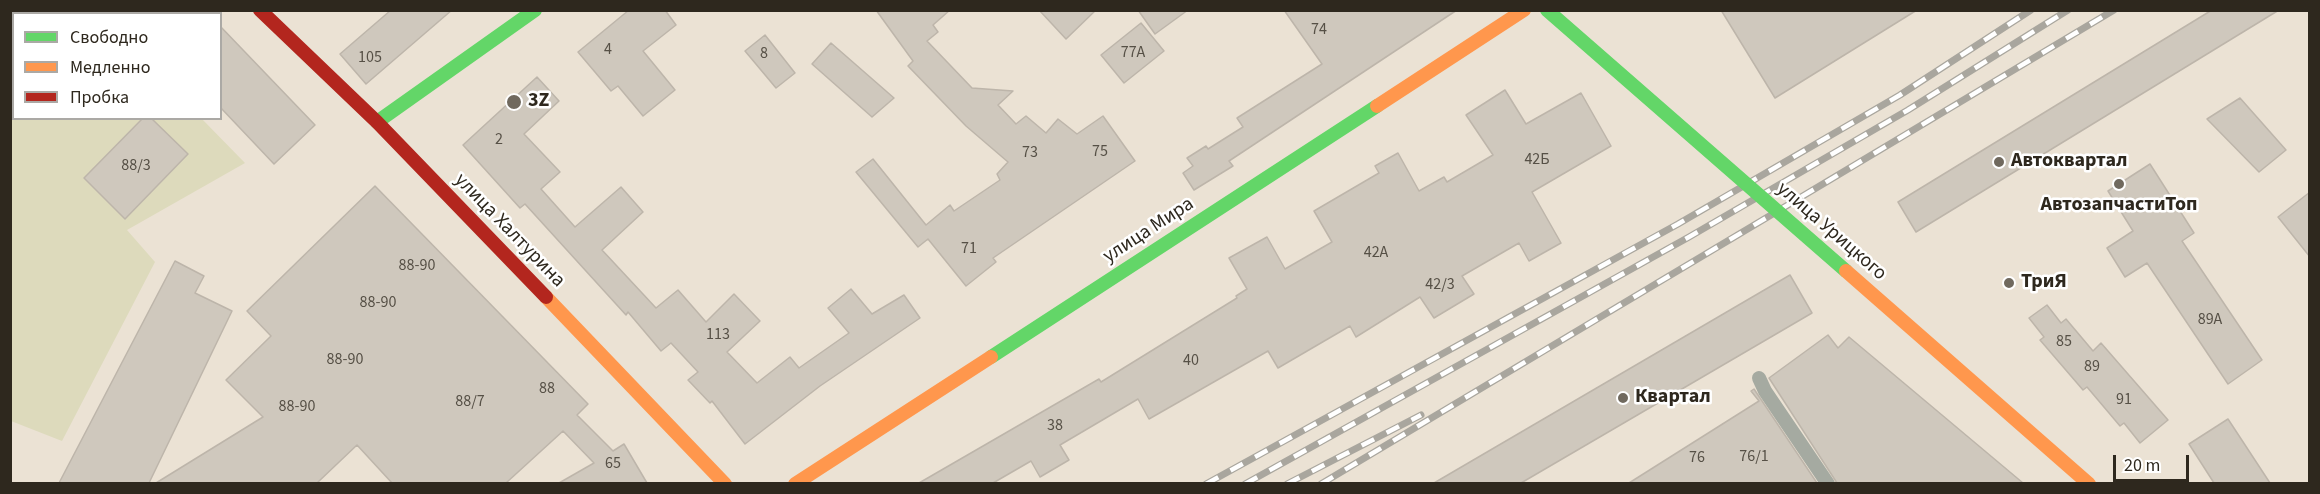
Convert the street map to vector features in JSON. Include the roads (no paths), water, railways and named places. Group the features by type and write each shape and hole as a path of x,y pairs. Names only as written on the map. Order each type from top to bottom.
{"main road":[{"name":"улица Халтурина","path":"260,10 377,122 725,483"},
{"path":"377,122 535,10"},
{"path":"1496,10 1508,21"},
{"name":"улица Мира","path":"795,483 1524,10"},
{"name":"улица Урицкого","path":"1547,10 2089,483"}],"lane":[{"path":"1759,378 1765,391 1828,483"}],"railway":[{"path":"1206,484 1678,224 1900,95 2031,10"},
{"path":"1245,484 1689,237 1908,110 2068,10"},
{"path":"1321,484 2114,10"},
{"path":"1287,484 1421,415"}],"place":[{"name":"3Z","path":"514,102"},
{"name":"Автоквартал","path":"1999,162"},
{"name":"АвтозапчастиТоп","path":"2119,184"},
{"name":"ТриЯ","path":"2009,283"},
{"name":"Квартал","path":"1623,398"}]}
